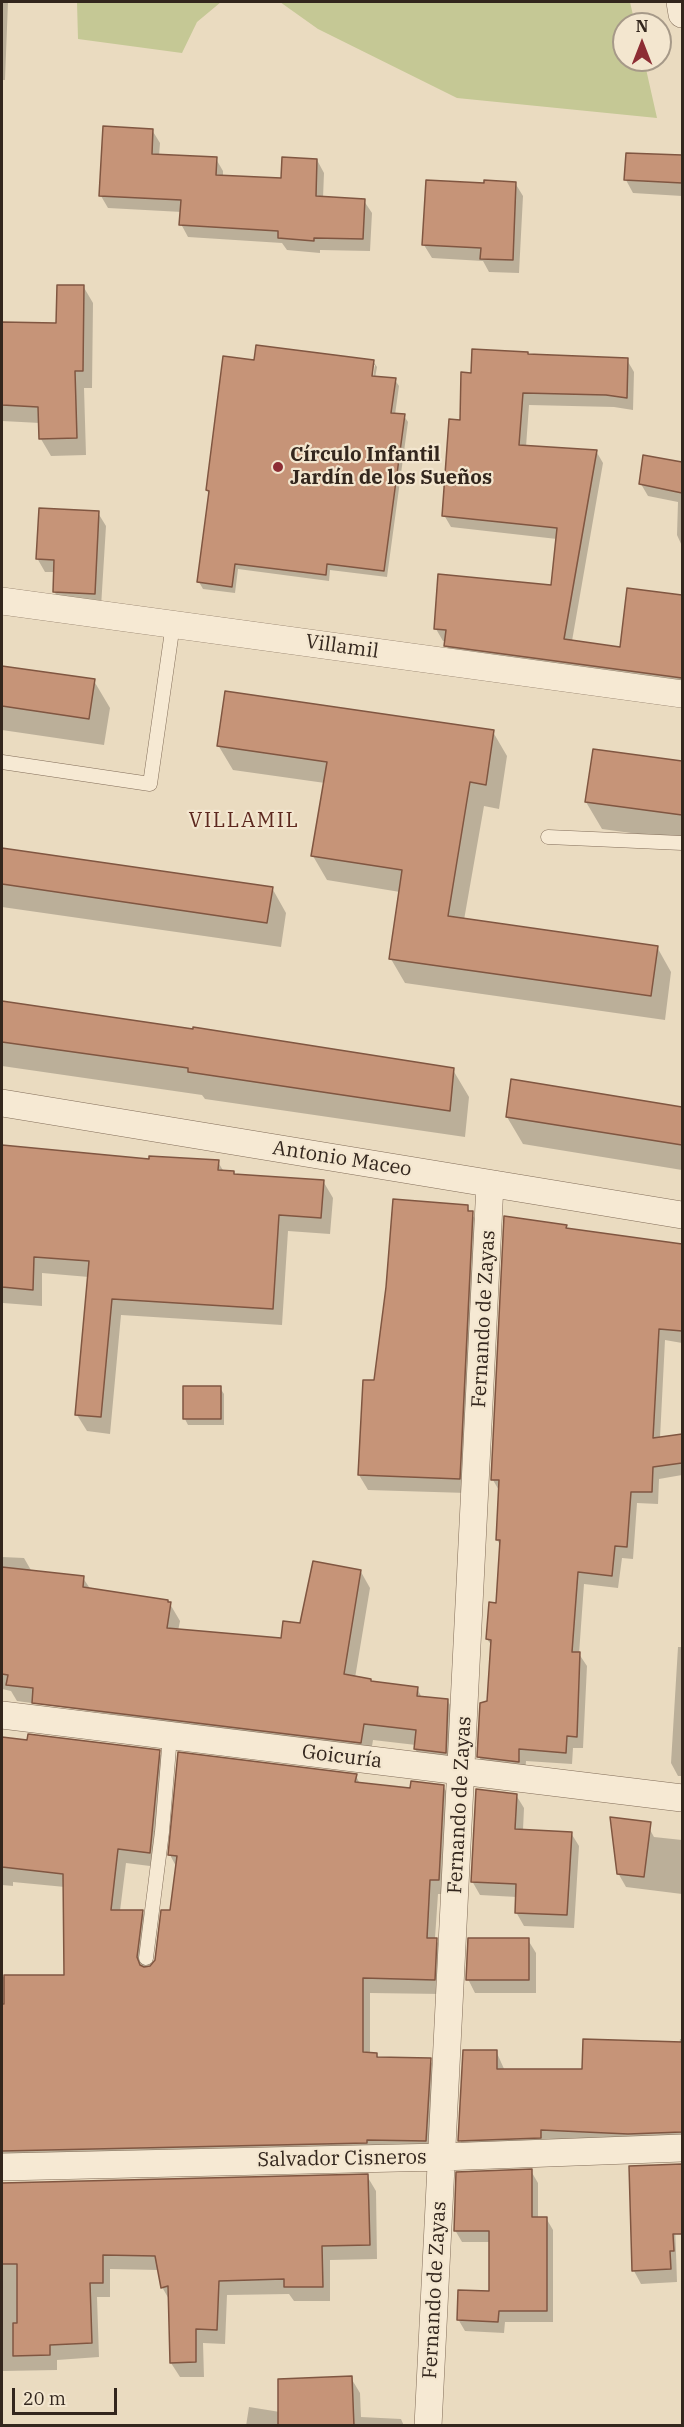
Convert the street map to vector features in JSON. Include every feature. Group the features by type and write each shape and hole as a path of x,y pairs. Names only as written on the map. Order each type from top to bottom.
{"street":[{"path":"680,2 682,14"},
{"name":"Villamil","path":"2,601 682,694"},
{"name":"Antonio Maceo","path":"2,1103 682,1215"},
{"name":"Fernando de Zayas","path":"428,2426 490,1184"},
{"name":"Goicuría","path":"2,1715 682,1798"},
{"name":"Salvador Cisneros","path":"2,2167 442,2157 682,2148"}],"lane":[{"path":"2,762 150,784 173,624"},
{"path":"548,837 682,843"},
{"path":"146,1958 162,1832 170,1736"}],"green space":[{"path":"77,2 221,2 197,22 182,53 78,39"},
{"path":"280,2 630,2 632,12 612,12 612,72 647,72 657,118 457,98 318,29"}],"building":[{"path":"103,126 153,129 152,154 217,157 216,175 281,178 282,157 317,159 316,196 365,199 363,239 314,238 314,241 278,238 278,231 179,225 181,200 99,196"},
{"path":"626,153 682,155 682,183 624,180"},
{"path":"426,180 516,182 513,260 480,259 481,248 422,245"},
{"path":"57,285 84,285 83,371 75,371 77,438 39,439 38,407 2,405 2,322 56,323"},
{"path":"256,345 374,360 372,376 396,378 391,413 405,414 384,571 327,564 326,575 235,564 232,587 197,582 223,356 254,360"},
{"path":"472,349 628,358 627,398 606,395 523,393 519,445 597,450 564,639 620,647 627,588 682,595 682,678 444,646 446,630 434,629 438,574 551,585 557,528 442,516 449,419 460,420 461,372 471,373"},
{"path":"643,455 682,462 682,493 639,484"},
{"path":"39,508 99,511 95,594 53,592 54,560 36,559"},
{"path":"2,666 95,679 89,719 2,706"},
{"path":"225,691 494,730 486,785 470,782 448,916 658,946 651,996 389,959 402,870 311,856 327,762 217,746"},
{"path":"593,749 682,761 682,815 585,802"},
{"path":"2,848 273,887 267,923 2,884"},
{"path":"2,1001 193,1029 193,1027 454,1068 450,1111 188,1072 188,1068 2,1042"},
{"path":"511,1079 682,1107 682,1145 506,1117"},
{"path":"2,1145 149,1159 149,1156 219,1160 218,1170 234,1171 234,1174 324,1180 321,1218 279,1215 273,1309 112,1299 101,1417 75,1415 89,1261 34,1257 33,1290 2,1287"},
{"path":"393,1199 468,1205 468,1211 473,1211 460,1479 358,1475 363,1380 374,1380 386,1287"},
{"path":"504,1216 567,1225 566,1228 682,1244 682,1331 659,1329 653,1438 682,1434 682,1463 653,1467 652,1492 631,1492 627,1547 615,1546 612,1576 578,1572 572,1652 580,1652 577,1737 567,1736 566,1753 519,1749 519,1762 477,1757 480,1703 487,1701 491,1640 486,1639 489,1602 496,1603 500,1540 496,1540 499,1480 491,1480"},
{"path":"183,1386 221,1386 221,1419 183,1419"},
{"path":"313,1561 361,1570 344,1674 371,1679 371,1681 418,1687 417,1696 448,1699 446,1753 414,1749 416,1730 364,1724 361,1743 32,1703 33,1688 6,1685 8,1675 2,1674 2,1567 84,1576 83,1587 168,1600 171,1602 167,1628 281,1638 283,1621 300,1623"},
{"path":"28,1734 160,1750 150,1853 118,1849 111,1910 143,1910 137,1957 140,1965 144,1967 150,1966 155,1960 161,1910 170,1910 177,1856 168,1855 178,1752 357,1774 355,1782 410,1788 411,1781 444,1785 439,1880 430,1880 427,1938 437,1938 435,1980 363,1978 363,2052 377,2053 377,2057 431,2058 426,2141 367,2140 367,2143 2,2151 4,1975 64,1975 63,1874 2,1867 2,1737 27,1740"},
{"path":"476,1789 517,1794 515,1829 572,1832 567,1915 515,1913 516,1884 471,1882"},
{"path":"610,1817 651,1822 644,1877 617,1874"},
{"path":"468,1938 529,1938 529,1980 466,1980"},
{"path":"583,2039 682,2042 682,2132 628,2134 541,2130 541,2138 458,2141 463,2050 497,2050 497,2069 582,2069"},
{"path":"682,2164 682,2234 673,2234 674,2251 670,2251 671,2269 632,2271 629,2166"},
{"path":"532,2169 532,2217 547,2217 547,2311 499,2311 498,2322 457,2320 458,2290 489,2291 489,2231 454,2231 456,2172"},
{"path":"368,2174 370,2245 322,2246 323,2287 284,2287 284,2279 219,2281 217,2330 196,2329 196,2362 170,2363 168,2286 161,2288 155,2256 103,2255 103,2283 90,2283 92,2343 50,2345 50,2355 13,2356 13,2323 17,2323 17,2264 2,2264 2,2183"},
{"path":"352,2376 354,2426 278,2426 278,2379"}],"place":[{"name":"Círculo Infantil Jardín de los Sueños","path":"278,467"}],"district":[{"name":"VILLAMIL","path":"244,821"}]}
